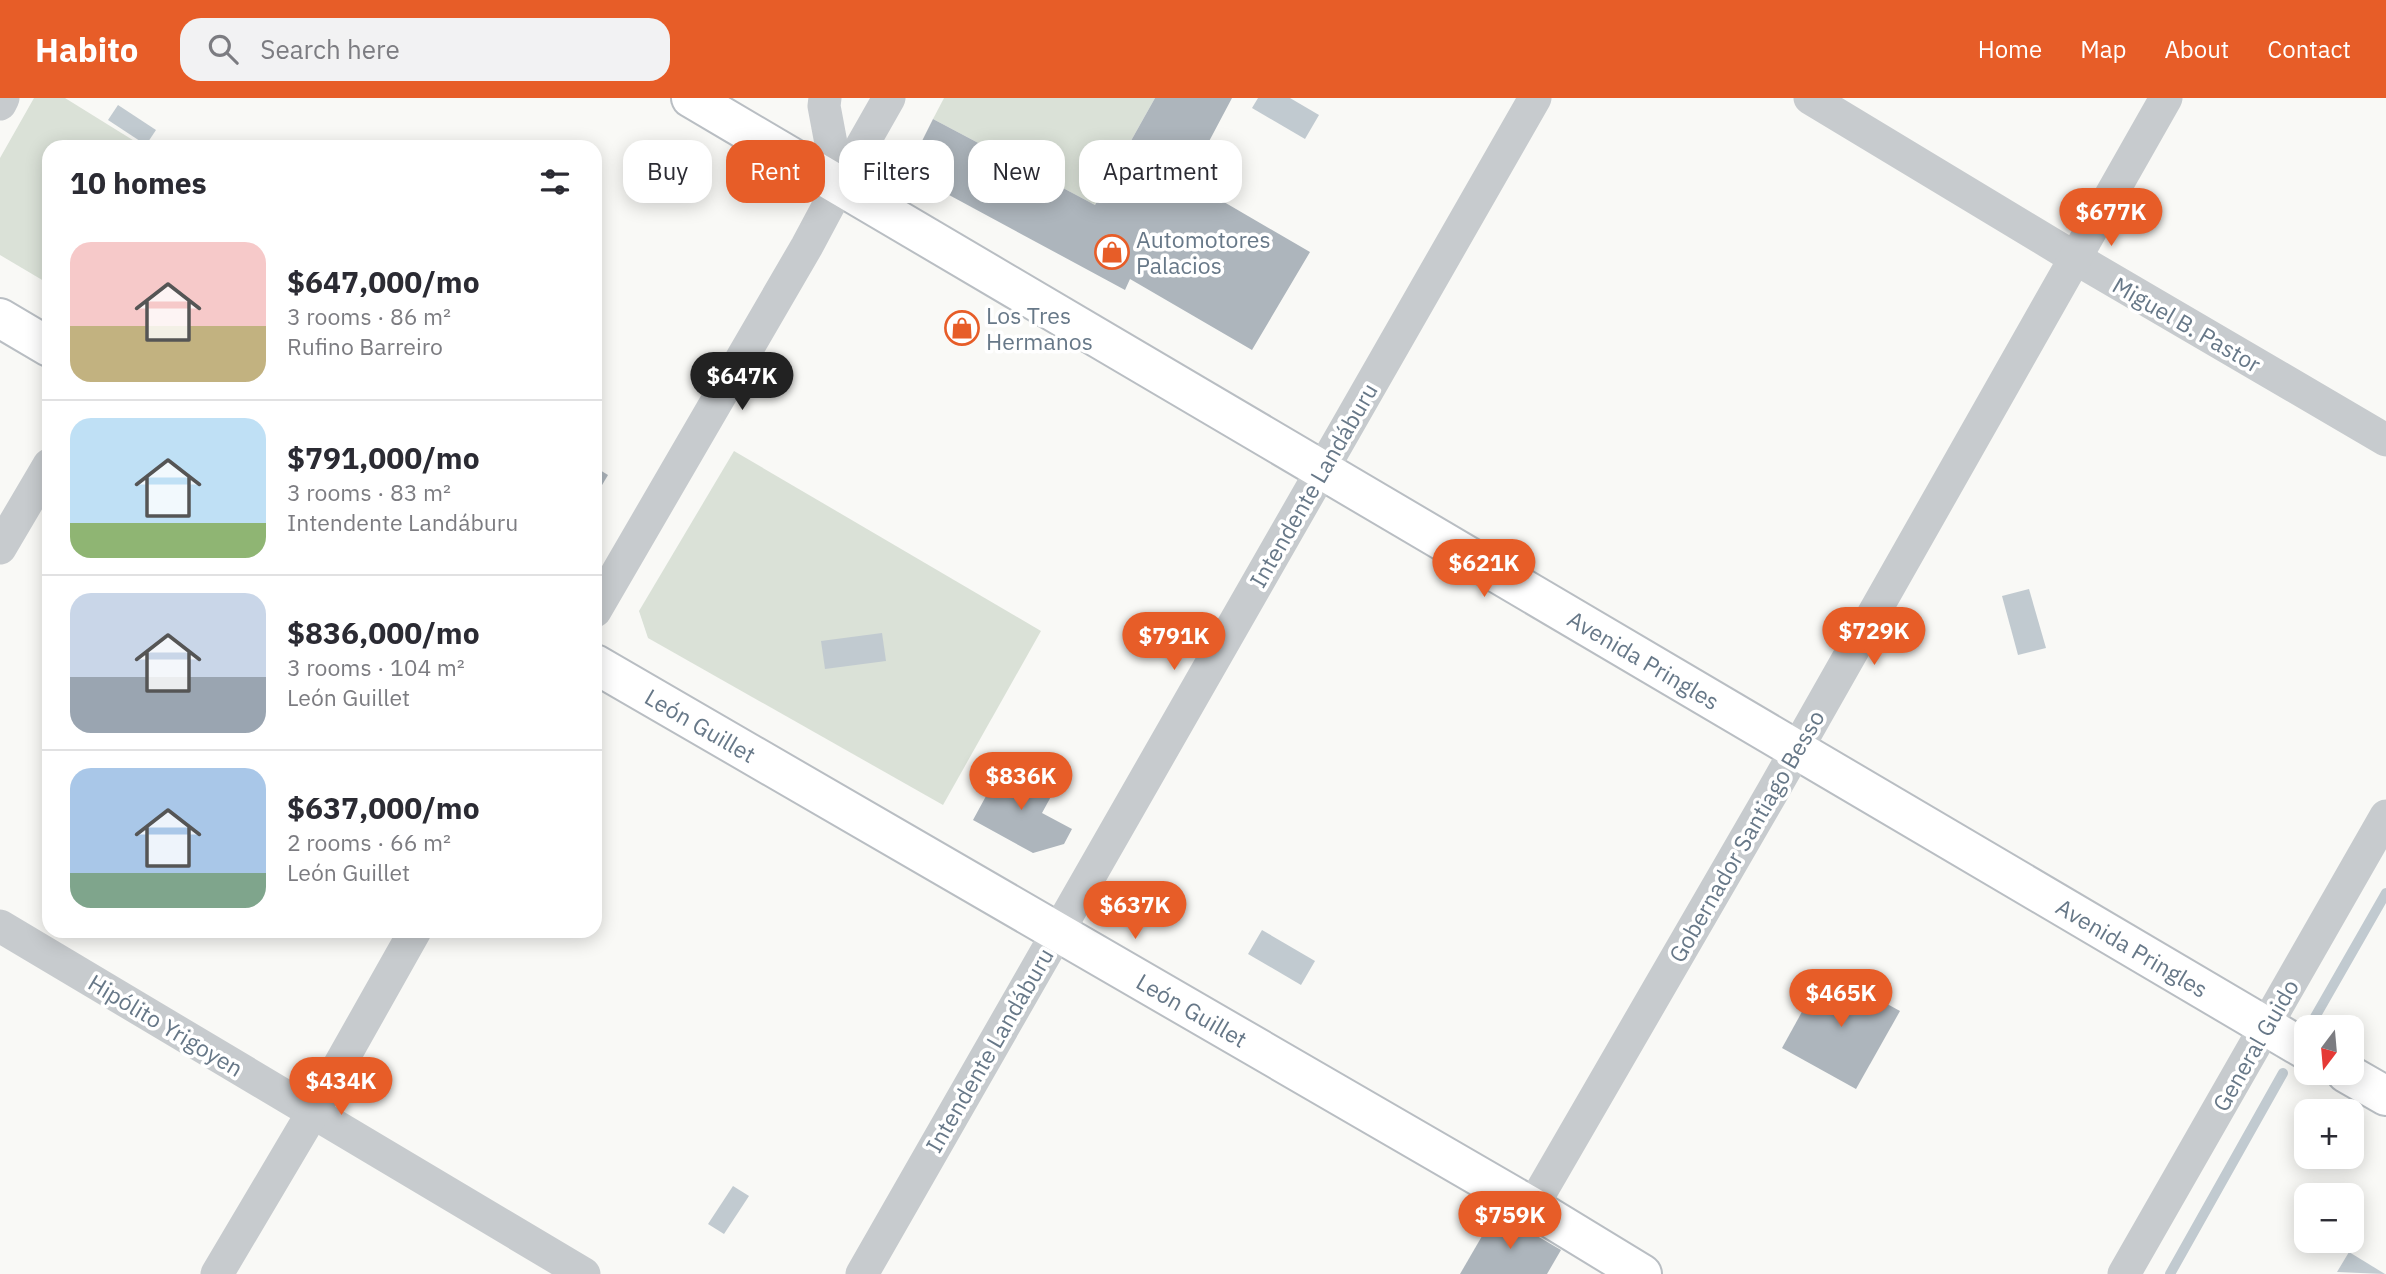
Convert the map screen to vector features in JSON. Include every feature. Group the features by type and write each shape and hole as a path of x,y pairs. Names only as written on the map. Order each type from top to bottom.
{"main road":[{"name":"Avenida Pringles","path":"691,98 839,186"},
{"name":"Avenida Pringles","path":"868,203 2294,1043"},
{"path":"0,318 42,343"},
{"name":"León Guillet","path":"602,668 1532,1207 1642,1274"},
{"path":"2364,1083 2386,1096"}],"street":[{"path":"0,104 3,98"},
{"path":"602,599 807,246 839,186 824,106 825,98"},
{"path":"866,140 890,98"},
{"name":"Intendente Landáburu","path":"862,1274 1535,98"},
{"name":"Miguel B. Pastor","path":"1810,98 2075,258 2386,440"},
{"name":"Gobernador Santiago Besso","path":"1532,1207 1796,750 2166,98"},
{"path":"0,548 42,477"},
{"name":"General Guido","path":"2124,1274 2386,816"},
{"name":"Hipólito Yrigoyen","path":"0,926 584,1274"},
{"path":"217,1274 313,1112 411,938"}],"shaded area":[{"path":"34,98 65,98 133,140 42,140 42,280 0,255 0,158"},
{"path":"944,98 1155,98 1131,140 1079,140 1079,197 1065,189 1065,140 973,140 933,119"},
{"path":"1258,98 1290,98 1319,115 1305,139 1252,108"},
{"path":"118,105 156,130 149,140 138,140 108,120"},
{"path":"734,451 1041,631 943,805 648,638 639,611"},
{"path":"2029,589 2046,648 2018,655 2002,596"},
{"path":"882,633 886,661 825,669 821,641"},
{"path":"1262,930 1315,961 1301,985 1248,954"},
{"path":"733,1186 749,1196 724,1234 708,1224"},
{"path":"2351,1253 2385,1274 2337,1272"}],"building":[{"path":"1155,98 1232,98 1210,140 1131,140"},
{"path":"933,119 973,140 968,140 968,203 1065,203 1065,189 1079,197 1079,203 1226,203 1310,252 1252,350 1130,279 1125,290 954,198 954,140 922,140"},
{"path":"602,471 608,475 602,485"},
{"path":"1004,763 1054,791 1042,813 1072,829 1064,844 1033,853 973,820"},
{"path":"1825,970 1900,1011 1856,1089 1782,1048"},
{"path":"1496,1212 1561,1250 1547,1274 1460,1274"}],"waterway":[{"path":"2316,1015 2386,893"},
{"path":"2170,1274 2283,1073"}],"place":[{"name":"Automotores Palacios","path":"1112,252"},
{"name":"Los Tres Hermanos","path":"962,328"}]}
